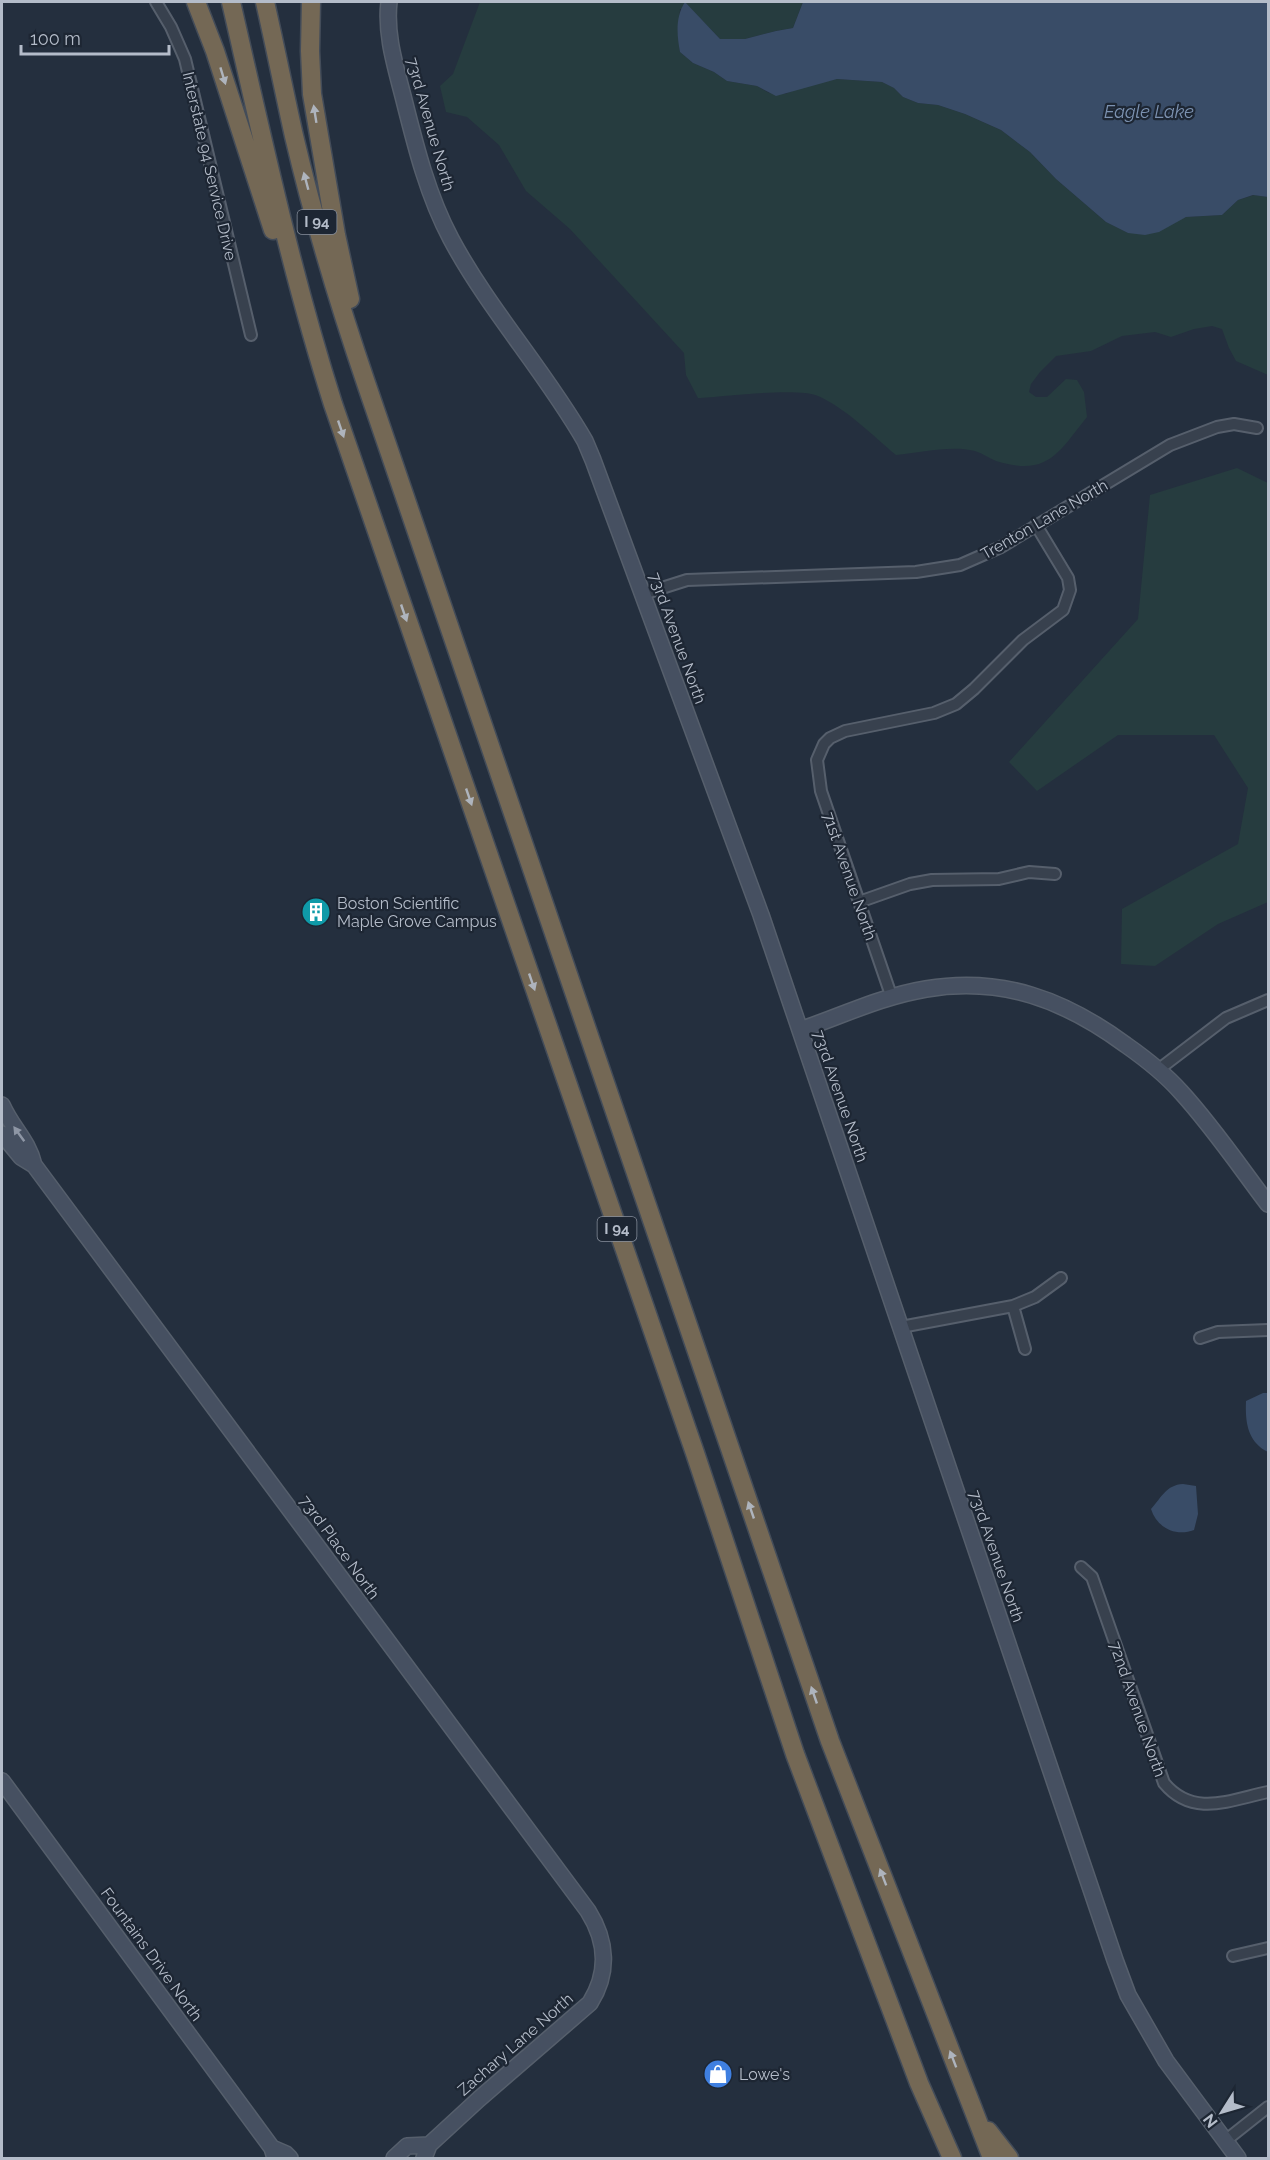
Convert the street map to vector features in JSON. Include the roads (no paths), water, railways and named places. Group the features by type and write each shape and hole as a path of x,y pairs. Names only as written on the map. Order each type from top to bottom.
{"highway":[{"path":"196,2 215,51 297,304 323,373"},
{"name":"I 94","path":"231,2 284,230 323,373 695,1453 795,1754 919,2083 952,2158"},
{"name":"I 94","path":"265,2 295,137 343,316 830,1741 992,2158"},
{"path":"311,2 310,69 319,137 349,296 385,438"},
{"path":"919,2083 946,2158"},
{"path":"974,2114 1009,2158"}],"street":[{"name":"Interstate 94 Service Drive","path":"156,2 171,27 185,59 250,335"},
{"name":"73rd Avenue North","path":"389,2 388,31 392,53 419,158 433,200 471,276 585,441 643,594 731,833 800,1030 1118,1969 1145,2027 1166,2061 1238,2158"},
{"name":"Trenton Lane North","path":"643,594 687,580 904,573 938,570 960,565 981,557 1170,445 1217,427 1234,424 1257,428"},
{"name":"71st Avenue North","path":"892,998 821,791 817,769 820,752 824,744 837,734 934,713 956,704 1023,640 1063,610 1070,590 1068,578 1036,525"},
{"path":"859,902 910,884 932,880 999,879 1029,872 1055,874"},
{"path":"800,1030 924,989 988,986 1050,1000 1105,1030 1158,1070 1199,1113 1269,1204"},
{"path":"1158,1070 1226,1017 1269,1000"},
{"name":"73rd Place North","path":"2,1105 8,1119 30,1149 34,1165"},
{"name":"73rd Place North","path":"2,1134 21,1157 34,1165 588,1911 598,1929 604,1958"},
{"path":"901,1327 1013,1306 1035,1297 1061,1278"},
{"path":"1013,1306 1025,1349"},
{"path":"1200,1338 1218,1332 1269,1330"},
{"name":"72nd Avenue North","path":"1081,1567 1092,1577 1158,1769 1172,1793 1186,1801 1198,1804 1269,1792"},
{"name":"Fountains Drive North","path":"2,1781 274,2153 286,2154 290,2158"},
{"path":"1233,1956 1269,1948"},
{"name":"Zachary Lane North","path":"394,2158 407,2146 426,2152 479,2099 590,2003 602,1977 604,1958"},
{"path":"1225,2141 1269,2107"}],"water":[{"name":"Eagle Lake","path":"685,2 720,39 745,39 793,28 803,2 1268,2 1268,197 1253,195 1238,200 1222,215 1186,217 1159,232 1145,235 1128,233 1106,222 1056,179 1030,152 1001,130 965,114 938,105 918,103 903,97 894,88 882,82 837,79 776,96 757,86 727,81 714,72 693,63 680,52 678,20"},
{"path":"1268,1393 1268,1452 1261,1448 1252,1437 1246,1417 1246,1401"},
{"path":"1183,1484 1196,1486 1198,1514 1194,1530 1187,1532 1174,1531 1162,1526 1151,1509 1168,1489"}],"place":[{"name":"Boston Scientific Maple Grove Campus","path":"316,912"},
{"name":"Lowe's","path":"718,2074"}]}
